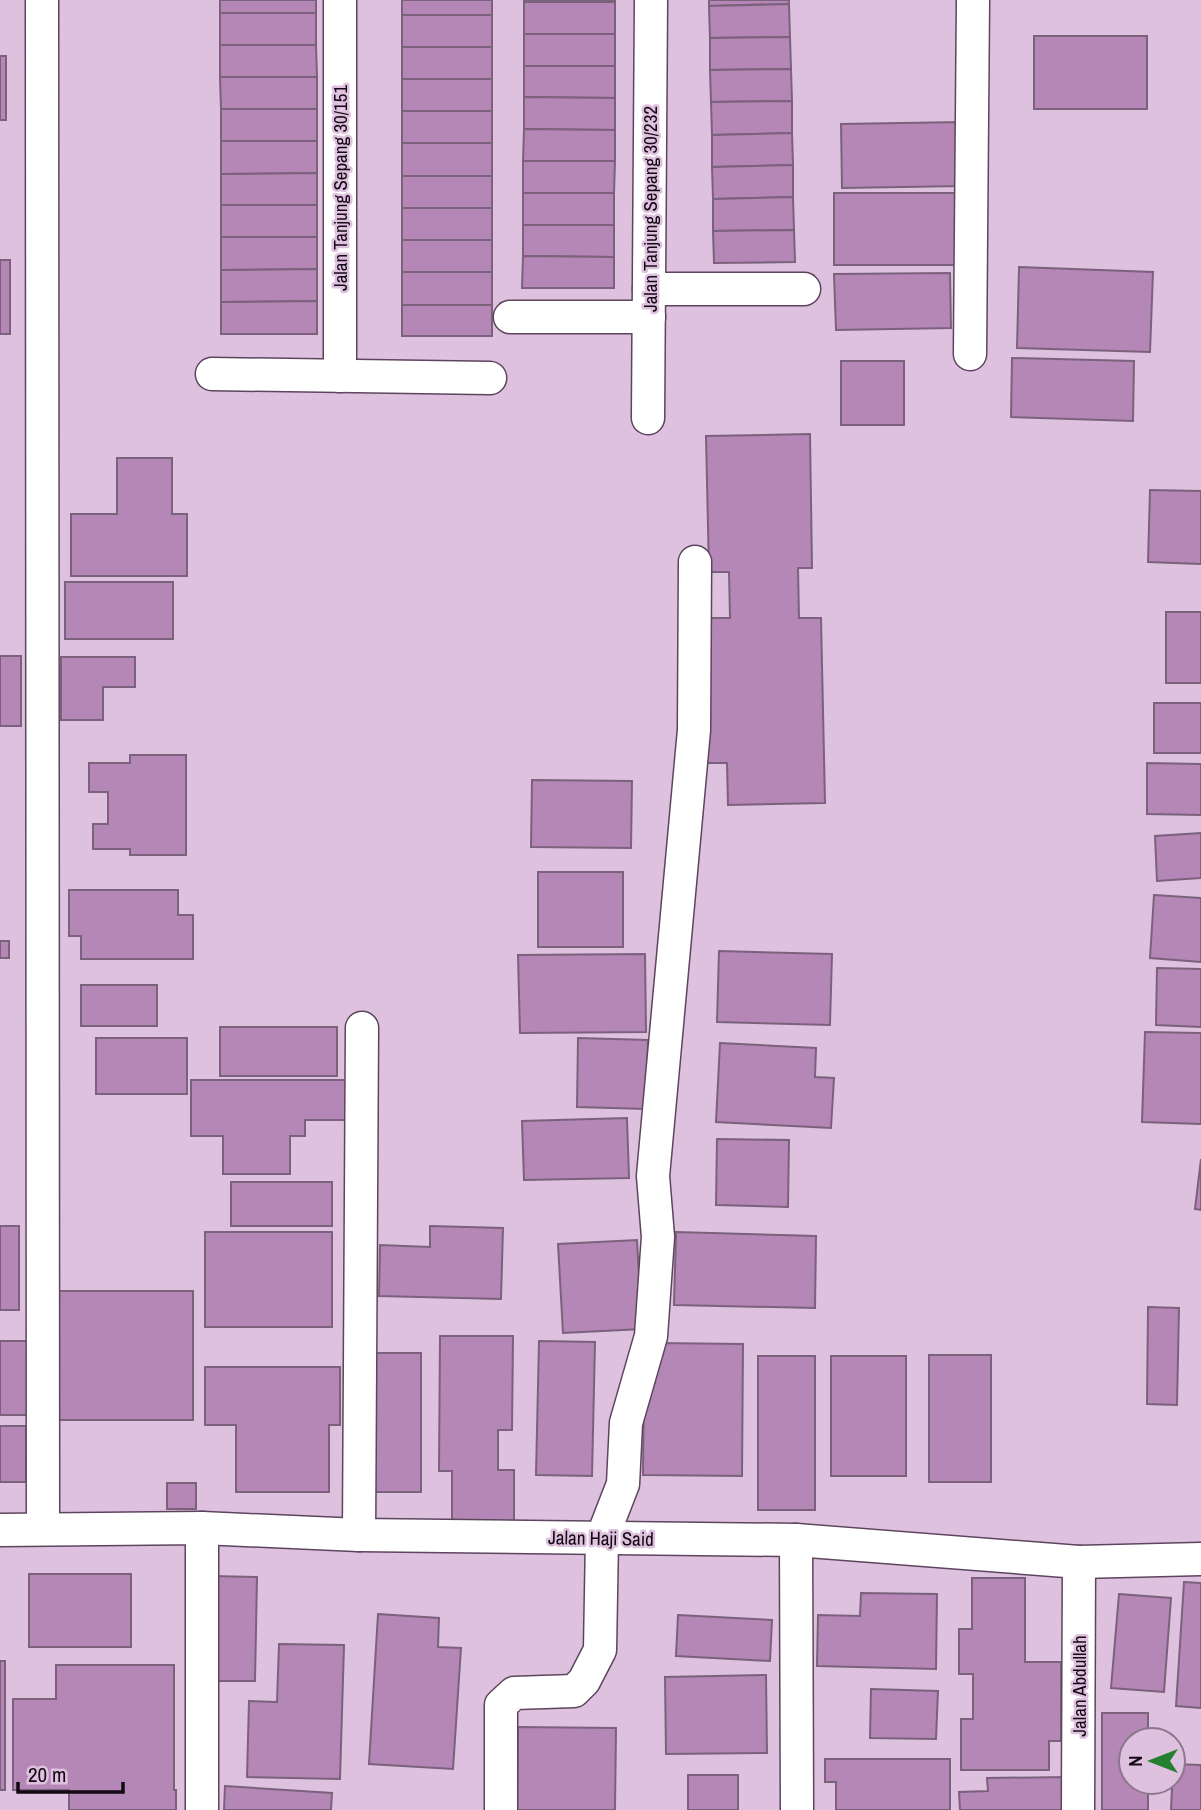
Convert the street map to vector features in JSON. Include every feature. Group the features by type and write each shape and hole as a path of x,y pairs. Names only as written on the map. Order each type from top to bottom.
{"street":[{"path":"42,0 43,1529"},
{"name":"Jalan Tanjung Sepang 30/151","path":"340,0 340,376"},
{"name":"Jalan Tanjung Sepang 30/232","path":"648,418 651,0"},
{"path":"970,354 974,0"},
{"path":"510,317 804,289"},
{"path":"212,374 490,378"},
{"path":"500,1810 501,1705 514,1693 574,1691 584,1681 600,1650 602,1538 623,1484 626,1423 651,1336 658,1237 653,1176 694,730 695,562"},
{"path":"359,1535 362,1028"},
{"path":"202,1528 202,1810"},
{"name":"Jalan Haji Said","path":"0,1530 202,1528 359,1535 796,1541 1079,1563 1201,1559"},
{"path":"796,1541 796,1810"},
{"name":"Jalan Abdullah","path":"1078,1810 1079,1563"}],"building":[{"path":"220,0 316,0 316,13 220,13"},
{"path":"402,0 492,0 492,15 402,15"},
{"path":"615,0 615,2 524,2"},
{"path":"709,0 789,0 789,4 709,6"},
{"path":"524,2 615,2 615,34 524,34"},
{"path":"789,4 790,37 710,38 709,6"},
{"path":"220,13 316,13 316,45 220,45"},
{"path":"402,15 492,15 492,47 402,47"},
{"path":"524,34 615,34 615,66 524,66"},
{"path":"1034,36 1147,36 1147,109 1034,109"},
{"path":"790,37 791,69 710,70 710,38"},
{"path":"220,45 316,45 317,77 220,77"},
{"path":"402,47 492,47 492,79 402,79"},
{"path":"0,56 6,56 6,120 0,120"},
{"path":"524,66 615,66 615,98 524,97"},
{"path":"791,69 792,101 711,102 710,70"},
{"path":"220,77 317,77 317,109 221,109"},
{"path":"402,79 492,79 492,111 402,111"},
{"path":"524,97 615,98 615,130 524,129"},
{"path":"792,101 792,133 712,135 711,102"},
{"path":"221,109 317,109 317,141 221,141"},
{"path":"402,111 492,111 492,143 402,143"},
{"path":"962,122 963,186 842,188 841,124"},
{"path":"524,129 615,130 615,161 523,161"},
{"path":"792,133 793,165 712,167 712,135"},
{"path":"221,141 317,141 317,173 221,174"},
{"path":"402,143 492,143 492,176 402,176"},
{"path":"523,161 615,161 614,193 523,193"},
{"path":"793,165 793,197 713,199 712,167"},
{"path":"317,173 317,205 221,205 221,174"},
{"path":"402,176 492,176 492,208 402,208"},
{"path":"523,193 614,193 614,225 523,225"},
{"path":"834,193 966,193 966,265 834,265"},
{"path":"793,197 794,230 713,231 713,199"},
{"path":"221,205 317,205 317,237 221,237"},
{"path":"402,208 492,208 492,240 402,240"},
{"path":"523,225 614,225 614,257 523,256"},
{"path":"794,230 795,262 714,263 713,231"},
{"path":"221,237 317,237 317,269 221,270"},
{"path":"402,240 492,240 492,272 402,272"},
{"path":"523,256 614,257 614,288 522,288"},
{"path":"0,260 10,260 10,334 0,334"},
{"path":"1019,267 1153,272 1150,352 1017,348"},
{"path":"317,269 317,301 221,302 221,270"},
{"path":"402,272 492,272 492,305 402,305"},
{"path":"950,273 951,328 836,330 834,274"},
{"path":"317,301 317,334 221,334 221,302"},
{"path":"402,305 492,305 492,336 402,336"},
{"path":"1012,358 1134,361 1133,421 1011,417"},
{"path":"841,361 904,361 904,425 841,425"},
{"path":"810,434 812,568 798,568 799,618 821,618 825,803 728,805 727,763 705,763 702,618 730,618 729,572 709,572 706,436"},
{"path":"117,458 172,458 172,514 187,514 187,576 71,576 71,514 117,514"},
{"path":"1150,490 1201,491 1201,564 1148,562"},
{"path":"65,582 173,582 173,639 65,639"},
{"path":"1166,612 1201,612 1201,683 1166,683"},
{"path":"0,656 21,656 21,726 0,726"},
{"path":"61,657 135,657 135,687 103,687 103,720 61,720"},
{"path":"1154,703 1201,703 1201,753 1154,753"},
{"path":"130,755 186,755 186,855 130,855 130,849 93,849 93,824 108,824 108,792 89,792 89,763 130,763"},
{"path":"1147,763 1201,764 1201,815 1147,814"},
{"path":"532,780 632,781 631,848 531,847"},
{"path":"1201,833 1201,878 1157,881 1155,836"},
{"path":"538,872 623,872 623,947 538,947"},
{"path":"69,890 178,890 178,915 193,915 193,959 81,959 81,936 69,936"},
{"path":"1154,895 1201,898 1201,962 1150,958"},
{"path":"0,941 9,941 9,958 0,958"},
{"path":"719,951 832,954 830,1025 717,1022"},
{"path":"645,954 646,1032 520,1033 518,955"},
{"path":"1157,968 1201,969 1201,1027 1156,1025"},
{"path":"81,985 157,985 157,1026 81,1026"},
{"path":"220,1027 337,1027 337,1076 220,1076"},
{"path":"1145,1032 1201,1033 1201,1124 1142,1122"},
{"path":"96,1038 187,1038 187,1094 96,1094"},
{"path":"578,1038 648,1040 646,1109 577,1107"},
{"path":"720,1043 816,1048 815,1077 834,1078 831,1128 716,1122"},
{"path":"191,1080 347,1080 347,1120 305,1120 305,1136 290,1136 290,1174 223,1174 223,1136 191,1136"},
{"path":"627,1118 629,1178 524,1180 522,1121"},
{"path":"717,1139 789,1140 788,1207 716,1205"},
{"path":"1201,1159 1201,1210 1195,1209"},
{"path":"231,1182 332,1182 332,1226 231,1226"},
{"path":"0,1226 19,1226 19,1310 0,1310"},
{"path":"430,1226 503,1228 501,1299 379,1296 380,1245 430,1247"},
{"path":"205,1232 332,1232 332,1327 205,1327"},
{"path":"676,1232 816,1236 815,1308 674,1305"},
{"path":"637,1240 642,1329 563,1333 558,1244"},
{"path":"50,1291 193,1291 193,1420 50,1420"},
{"path":"1148,1307 1179,1308 1177,1405 1147,1404"},
{"path":"440,1336 513,1336 512,1430 498,1430 498,1470 514,1470 514,1521 452,1520 452,1471 439,1471"},
{"path":"0,1341 27,1341 27,1415 0,1415"},
{"path":"539,1341 595,1342 592,1476 536,1475"},
{"path":"656,1343 743,1344 742,1476 643,1475 644,1367"},
{"path":"371,1353 421,1353 421,1492 371,1492"},
{"path":"929,1355 991,1355 991,1482 929,1482"},
{"path":"758,1356 815,1356 815,1510 758,1510"},
{"path":"831,1356 906,1356 906,1476 831,1476"},
{"path":"205,1367 340,1367 340,1425 329,1425 329,1492 236,1492 236,1425 205,1425"},
{"path":"0,1426 26,1426 26,1482 0,1482"},
{"path":"167,1483 196,1483 196,1509 167,1509"},
{"path":"29,1574 131,1574 131,1647 29,1647"},
{"path":"211,1576 257,1577 255,1681 209,1681"},
{"path":"972,1578 1025,1578 1025,1662 1061,1662 1061,1741 1049,1741 1049,1770 961,1770 961,1719 973,1719 973,1674 959,1674 959,1629 972,1629"},
{"path":"1184,1582 1201,1583 1201,1708 1176,1706"},
{"path":"861,1593 937,1594 936,1669 817,1666 818,1615 860,1616"},
{"path":"1119,1594 1171,1598 1164,1692 1111,1688"},
{"path":"378,1614 439,1618 438,1647 461,1648 453,1769 369,1764"},
{"path":"678,1615 772,1620 770,1661 676,1656"},
{"path":"279,1644 344,1645 340,1779 247,1777 249,1701 277,1702"},
{"path":"0,1661 5,1661 5,1790 0,1790"},
{"path":"56,1665 174,1665 176,1810 69,1810 69,1790 13,1790 13,1699 56,1699"},
{"path":"766,1675 767,1753 666,1754 665,1677"},
{"path":"871,1689 938,1691 936,1739 870,1738"},
{"path":"1102,1713 1148,1713 1148,1726 1117,1726 1117,1796 1148,1796 1148,1810 1102,1810"},
{"path":"518,1727 616,1728 615,1810 517,1810"},
{"path":"825,1759 950,1759 950,1810 836,1810 836,1782 825,1782"},
{"path":"1187,1764 1201,1765 1201,1810 1171,1810 1172,1796 1187,1796"},
{"path":"688,1775 738,1775 738,1810 688,1810"},
{"path":"1067,1777 1068,1810 960,1810 959,1792 988,1791 987,1778"},
{"path":"225,1786 332,1793 331,1810 224,1810"}]}
